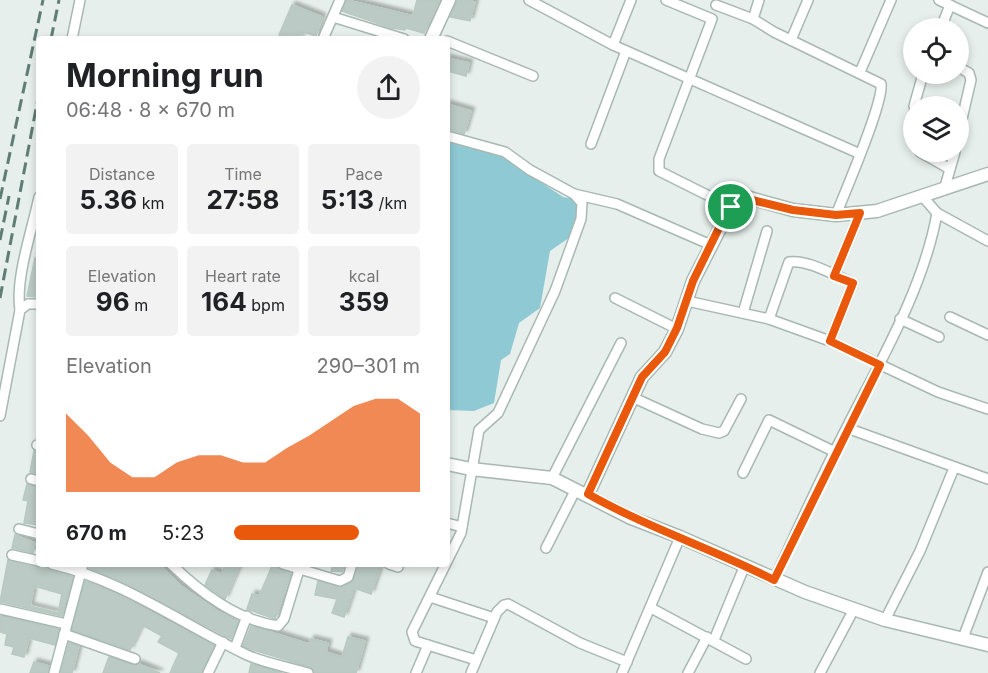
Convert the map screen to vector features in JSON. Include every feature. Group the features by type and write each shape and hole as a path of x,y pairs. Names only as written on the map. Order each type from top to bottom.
{"street":[{"path":"73,36 80,0"},
{"path":"324,36 340,0"},
{"path":"437,36 449,0"},
{"path":"613,45 631,0"},
{"path":"666,0 712,19"},
{"path":"753,19 759,0"},
{"path":"791,40 808,0"},
{"path":"860,72 891,0"},
{"path":"939,0 988,23"},
{"path":"532,1 613,45 858,153"},
{"path":"731,207 659,171 659,159 717,3 878,81 882,88 874,119 858,153 836,215"},
{"path":"945,18 950,5"},
{"path":"333,17 395,36"},
{"path":"450,42 533,76"},
{"path":"591,144 626,51"},
{"path":"968,96 972,80 969,73"},
{"path":"450,137 505,152 530,170 574,194 617,204 711,245"},
{"path":"937,162 950,170"},
{"path":"944,190 952,162"},
{"path":"588,494 632,397 645,372 665,352 677,328 693,281 731,207 740,197 793,210 836,215 860,213 878,211 988,174"},
{"path":"450,558 462,527 479,430 498,413 555,291 581,219 582,203 574,194"},
{"path":"923,197 937,213 988,241"},
{"path":"0,416 20,310 18,295 20,277 36,210"},
{"path":"834,276 860,213"},
{"path":"774,580 835,452 880,365 932,241 937,213"},
{"path":"743,313 768,231"},
{"path":"769,319 789,262 796,261 853,283 830,341"},
{"path":"615,298 677,328"},
{"path":"687,301 769,319 830,341 938,392 988,410"},
{"path":"20,310 28,304 36,304"},
{"path":"950,317 988,335"},
{"path":"900,318 939,337"},
{"path":"552,478 621,343"},
{"path":"632,397 702,429 719,433 724,431 741,399"},
{"path":"744,473 769,420 835,452"},
{"path":"847,428 988,479"},
{"path":"450,465 552,478 588,494 631,518 680,537 774,580 885,620 988,645"},
{"path":"885,620 920,551 954,468"},
{"path":"546,548 576,489"},
{"path":"450,524 462,527"},
{"path":"18,529 36,533"},
{"path":"622,673 680,537"},
{"path":"12,555 36,560"},
{"path":"688,673 710,638 744,565"},
{"path":"54,673 81,567 249,656 292,671 308,673"},
{"path":"174,567 205,595 247,616 280,626 299,570"},
{"path":"291,567 344,581 351,567"},
{"path":"445,567 411,635 415,641 476,660"},
{"path":"963,638 988,572"},
{"path":"430,597 494,618"},
{"path":"471,673 494,618 504,605 516,606 580,643 627,662"},
{"path":"651,608 746,659"},
{"path":"0,609 66,624"},
{"path":"820,673 854,609"},
{"path":"235,648 247,616"},
{"path":"64,634 135,659"},
{"path":"208,673 223,642"},
{"path":"416,673 428,645"}],"water":[{"path":"450,141 503,157 563,197 578,200 576,233 550,251 540,308 519,323 510,354 501,360 494,403 474,411 450,410"}],"building":[{"path":"347,0 413,16 417,0 439,1 424,33 406,28 405,30 391,28 342,11"},
{"path":"457,0 475,2 470,21 450,17"},
{"path":"292,5 322,17 316,36 303,32 301,36 279,35"},
{"path":"450,59 469,63 466,76 450,72"},
{"path":"450,105 471,111 464,134 450,130"},
{"path":"35,258 36,297 27,296"},
{"path":"34,451 36,452 36,473 30,472"},
{"path":"27,484 36,487 36,525 24,523 28,501 23,500"},
{"path":"15,535 35,543 33,553 12,548"},
{"path":"8,560 38,568 48,567 50,570 73,577 62,616 0,602","holes":["34,586 62,594 58,613 30,606"]},
{"path":"162,567 181,586 219,612 238,621 231,639 130,586 89,568"},
{"path":"224,567 239,567 225,599 205,585 212,570 222,574"},
{"path":"272,567 279,567 291,573 275,619 247,609 252,594 259,596"},
{"path":"332,567 344,567 342,572 331,571"},
{"path":"358,567 380,567 371,594 354,588 344,617 332,613 337,599 315,595 318,581 343,587 353,581"},
{"path":"85,581 124,598 214,646 201,673 170,673 179,653 158,642 162,636 142,625 130,650 72,630"},
{"path":"0,616 59,629 55,645 29,638 24,657 12,654 14,647 5,645 7,634 0,632"},
{"path":"251,626 309,644 311,639 328,643 326,652 342,657 348,637 365,641 356,673 315,673 310,667 243,646"},
{"path":"69,643 79,646 72,673 61,673"},
{"path":"109,657 133,665 139,664 160,673 103,673"},
{"path":"34,662 49,666 47,673 30,673"},
{"path":"251,664 267,669 282,673 249,673"}],"railway":[{"path":"0,199 43,0"},
{"path":"52,36 59,0"},
{"path":"0,298 36,109"},
{"path":"0,240 9,196"}],"route":[{"path":"740,197 746,197 793,210 836,215 860,213 834,276 853,283 830,341 880,365 774,580 680,537 631,518 588,494 642,377 665,352 677,328 693,281 731,207 740,197"}]}
